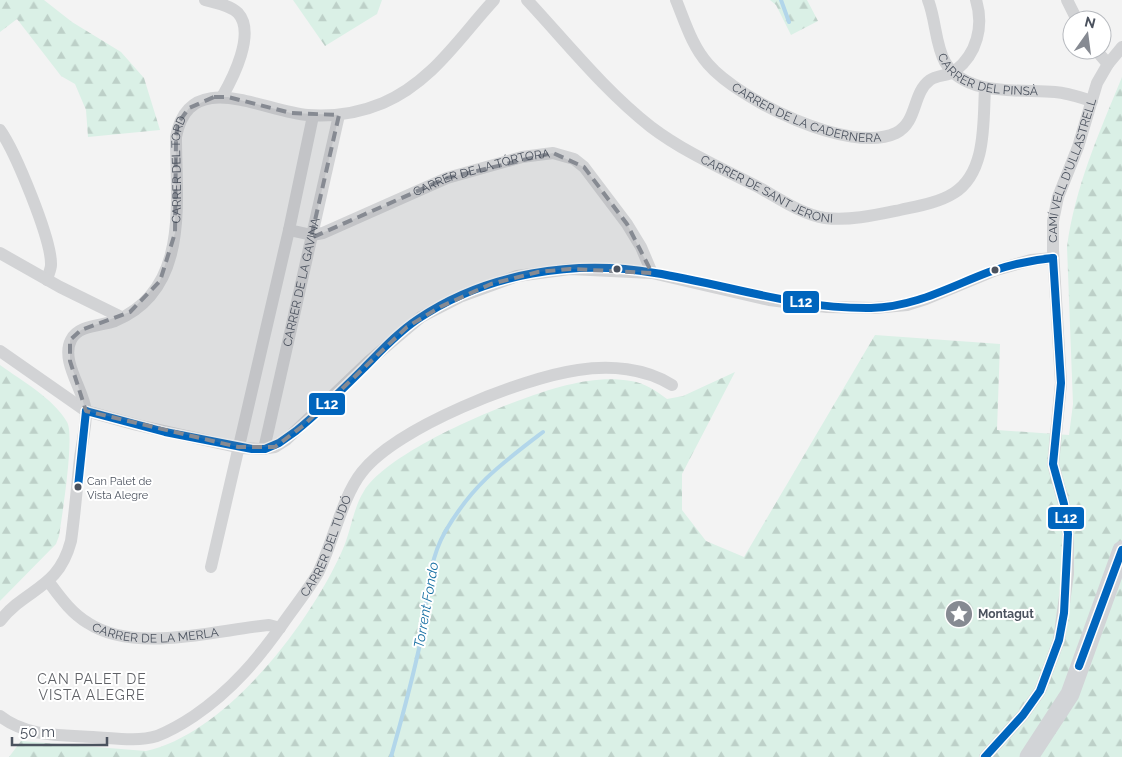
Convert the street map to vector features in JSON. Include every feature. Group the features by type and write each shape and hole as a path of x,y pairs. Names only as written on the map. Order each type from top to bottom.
{"main road":[{"path":"1028,757 1070,694 1122,550"},
{"path":"1014,757 1078,670"}],"street":[{"path":"206,0 227,7 238,14 243,23 243,46 238,66 222,97"},
{"name":"CARRER DEL TORD","path":"86,411 70,361 68,349 70,340 81,330 121,317 141,305 160,281 172,249 177,210 176,137 178,123 189,108 200,101 222,97 291,113 313,116 339,115 382,103 412,87 435,68 494,0"},
{"name":"CARRER DE SANT JERONI","path":"526,0 598,78 651,126 673,142 800,209 822,218 837,219 874,215 926,204 955,193 964,185 976,164 982,133 986,88"},
{"name":"CARRER DE LA CADERNERA","path":"676,0 698,52 717,74 735,87 788,117 847,136 883,138 903,130 913,116 923,88 930,80 953,72"},
{"name":"CARRER DEL PINSÀ","path":"928,0 935,18 940,52 946,64 953,72 986,88 1054,92 1092,101"},
{"path":"953,72 972,53 976,43 978,20 976,0"},
{"name":"CAMÍ VELL D'ULLASTRELL","path":"985,757 1023,715 1040,691 1059,640 1064,613 1068,534 1064,504 1053,464 1061,383 1053,258 1053,221 1058,196 1078,147 1097,83 1108,64 1122,47"},
{"path":"1105,60 1108,64"},
{"name":"CARRER DE LA GAVINA","path":"264,449 339,115"},
{"name":"CARRER DE LA GAVINA","path":"211,567 290,230 313,116"},
{"path":"0,130 16,158 50,252 51,265 47,280"},
{"name":"CARRER DE LA TÓRTORA","path":"290,230 312,234 323,233 349,224 404,196 447,178 522,157 552,153 574,160 584,167 627,224 641,247 652,273"},
{"path":"0,253 47,280 121,317"},
{"path":"0,351 86,411 137,425 238,447 264,449 275,447 286,440 407,327 440,307 492,284 538,272 570,269 652,273 769,300 827,307 874,308 907,305 996,270 1031,260 1053,258"},
{"name":"CARRER DEL TUDÓ","path":"0,716 15,727 30,731 119,739 155,736 181,724 221,696 249,669 280,628 318,572 360,474 384,450 443,416 485,398 528,382 579,370 602,368 641,372 658,376 672,385"},
{"path":"0,621 5,615 48,582 62,566 71,540 86,411"},
{"name":"CARRER DE LA MERLA","path":"48,582 77,615 90,625 123,638 159,638 269,625 280,628"}],"highlighted area":[{"path":"214,97 228,97 291,113 339,115 311,238 447,178 553,153 584,167 627,224 652,273 570,269 538,272 491,284 440,307 407,327 304,425 275,447 238,447 86,411 70,361 70,340 81,330 130,312 160,281 175,233 176,137 178,123 189,108"}],"green space":[{"path":"0,0 44,0 72,22 121,52 144,78 160,130 88,137 86,110 75,84 61,76 17,19 0,32"},
{"path":"293,0 382,0 377,14 325,46"},
{"path":"770,0 807,0 818,21 791,35 776,5"},
{"path":"1122,77 1122,757 9,757 21,741 146,751 176,740 206,722 235,699 262,671 309,610 328,580 342,551 360,498 378,475 400,458 457,426 488,412 545,391 582,382 615,379 641,384 667,399 683,396 735,372 682,474 682,510 706,541 744,557 875,335 1000,344 997,430 1069,435 1073,404 1067,247 1082,182"},
{"path":"0,365 54,405 67,422 70,442 65,495 59,536 56,544 0,601"}],"waterway":[{"path":"781,0 789,22"},
{"name":"Torrent Fondo","path":"391,757 418,654 431,570 439,544 455,516 488,476 543,432"}],"transit line":[{"name":"L12","path":"86,411 165,432 252,449 265,449 279,443 305,424 396,336 410,324 444,303 472,290 502,281 563,269 625,269 682,278 789,301 816,305 871,308 887,307 917,300 997,269 1028,261 1053,258"},
{"name":"L12","path":"985,757 1023,715 1040,691 1059,640 1064,613 1068,534 1064,504 1053,464 1061,383 1053,258"},
{"name":"L12","path":"78,487 86,411"},
{"name":"L12","path":"1079,666 1122,550"}],"place":[{"name":"Can Palet de Vista Alegre","path":"78,487"},
{"name":"Montagut","path":"959,614"}],"district":[{"name":"CAN PALET DE VISTA ALEGRE","path":"92,688"}]}
